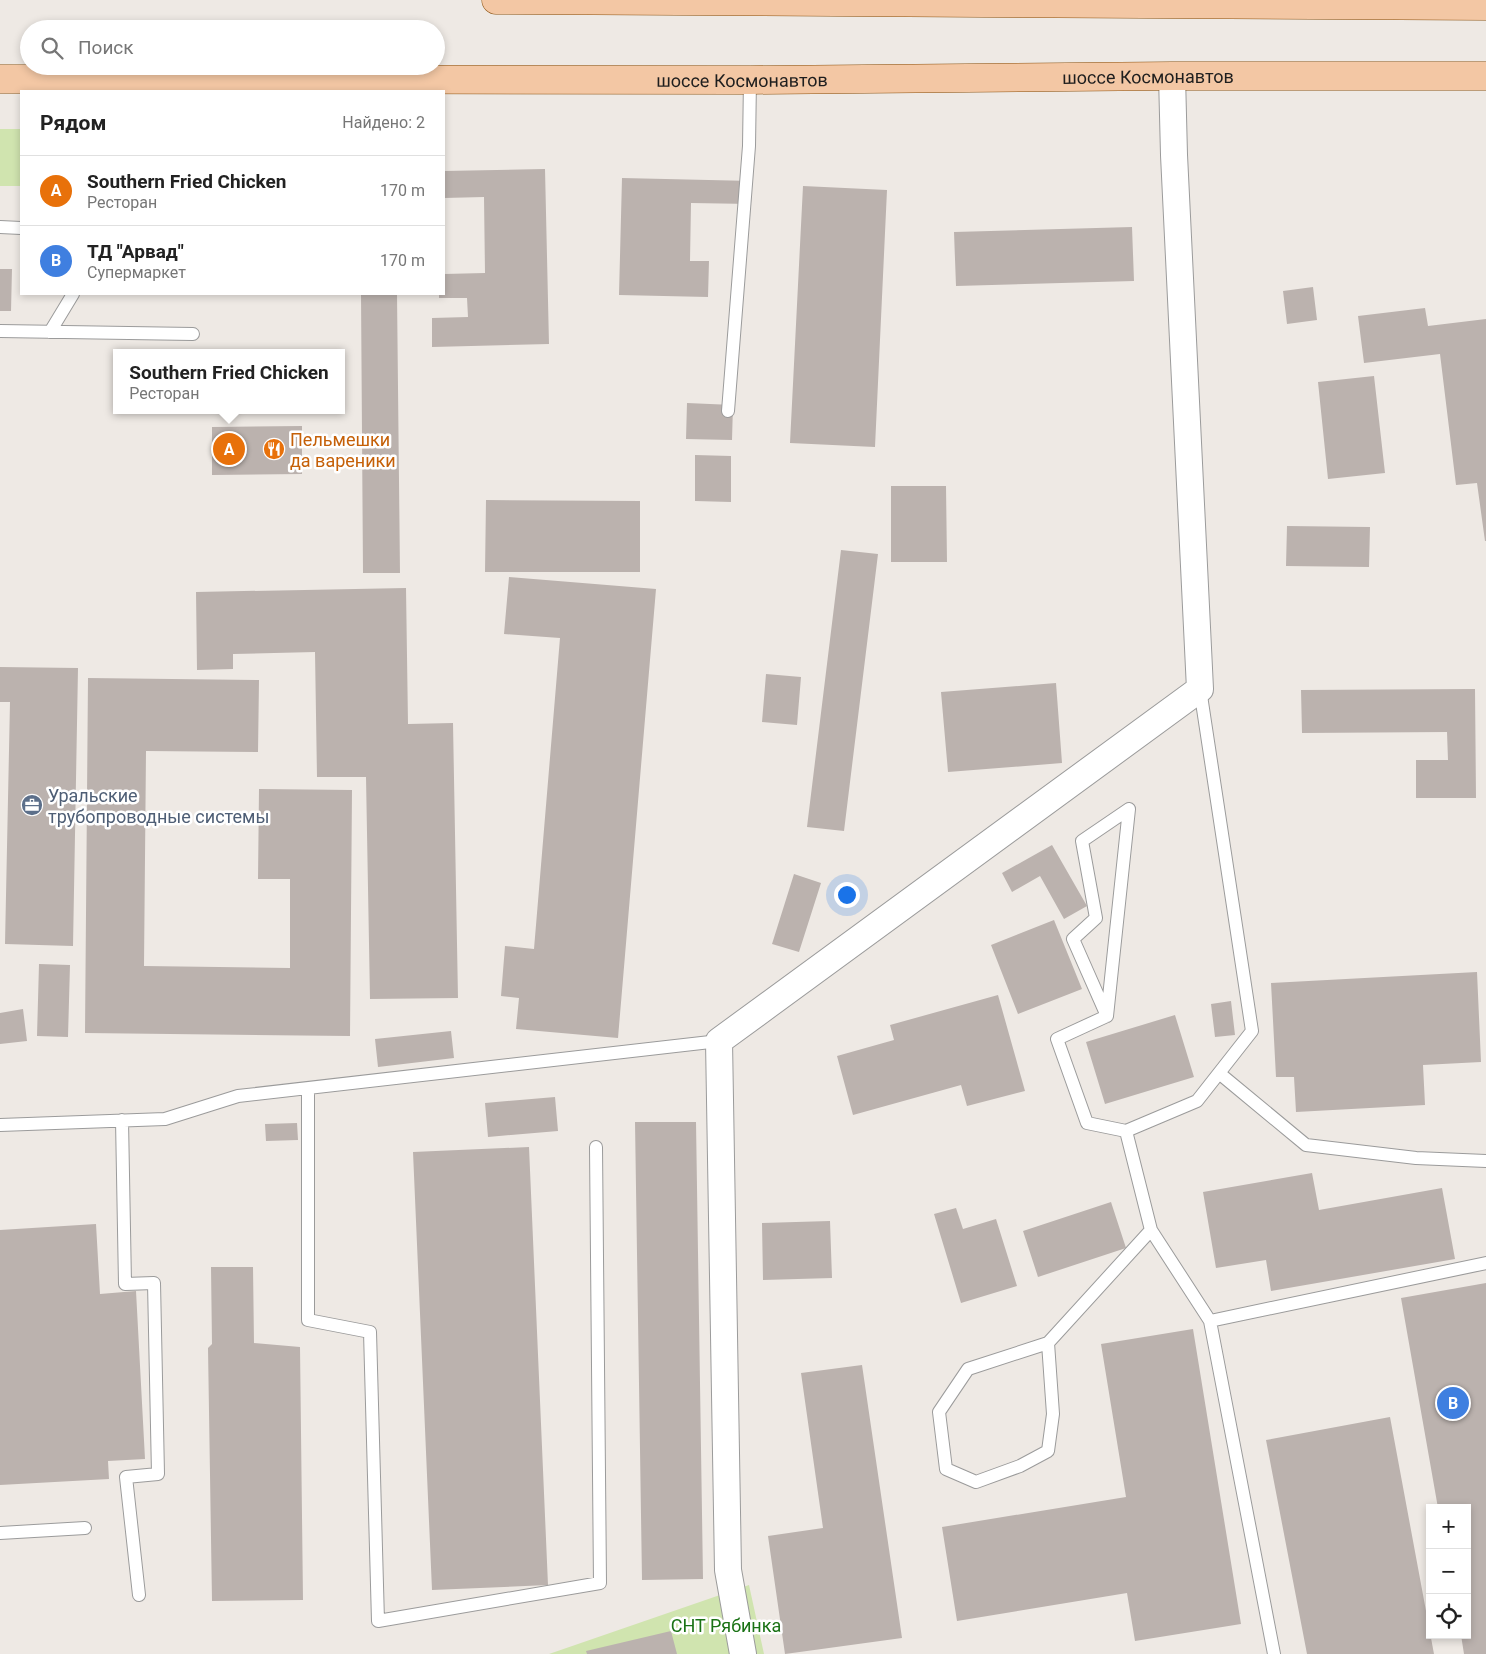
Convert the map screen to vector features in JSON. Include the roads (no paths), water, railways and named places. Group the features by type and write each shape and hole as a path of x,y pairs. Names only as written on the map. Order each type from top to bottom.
{"main road":[{"path":"496,0 1240,2 1486,6"},
{"name":"шоссе Космонавтов","path":"0,79 750,80 1172,76 1486,76"}],"street":[{"path":"743,1654 728,1570 718,1041 1200,689 1174,155 1172,76"}],"lane":[{"path":"728,411 748,146 750,80"},
{"path":"0,227 20,228"},
{"path":"50,332 72,295"},
{"path":"0,332 193,334"},
{"path":"1107,1016 1056,1039 1087,1123 1126,1130 1197,1101 1252,1030 1200,689"},
{"path":"1129,809 1107,1016 1074,939 1096,918 1082,841 1129,809"},
{"path":"0,1125 165,1119 238,1096 718,1041"},
{"path":"1220,1072 1306,1145 1416,1158 1486,1161"},
{"path":"308,1089 308,1320 370,1332 378,1621 600,1583 596,1147"},
{"path":"122,1120 125,1284 154,1283 158,1474 126,1477 139,1595"},
{"path":"1126,1130 1151,1230 1210,1321 1274,1654"},
{"path":"1048,1343 1053,1414 1048,1451 1020,1466 976,1482 946,1469 939,1412 968,1369 1048,1343 1151,1230"},
{"path":"1210,1321 1486,1263"},
{"path":"0,1533 85,1528"}],"place":[{"name":"Southern Fried Chicken","path":"229,449"},
{"name":"Пельмешки да вареники","path":"274,449"},
{"name":"Уральские трубопроводные системы","path":"32,805"},
{"name":"ТД \"Арвад\"","path":"1453,1403"}],"park label":[{"name":"СНТ Рябинка","path":"726,1625"}]}
